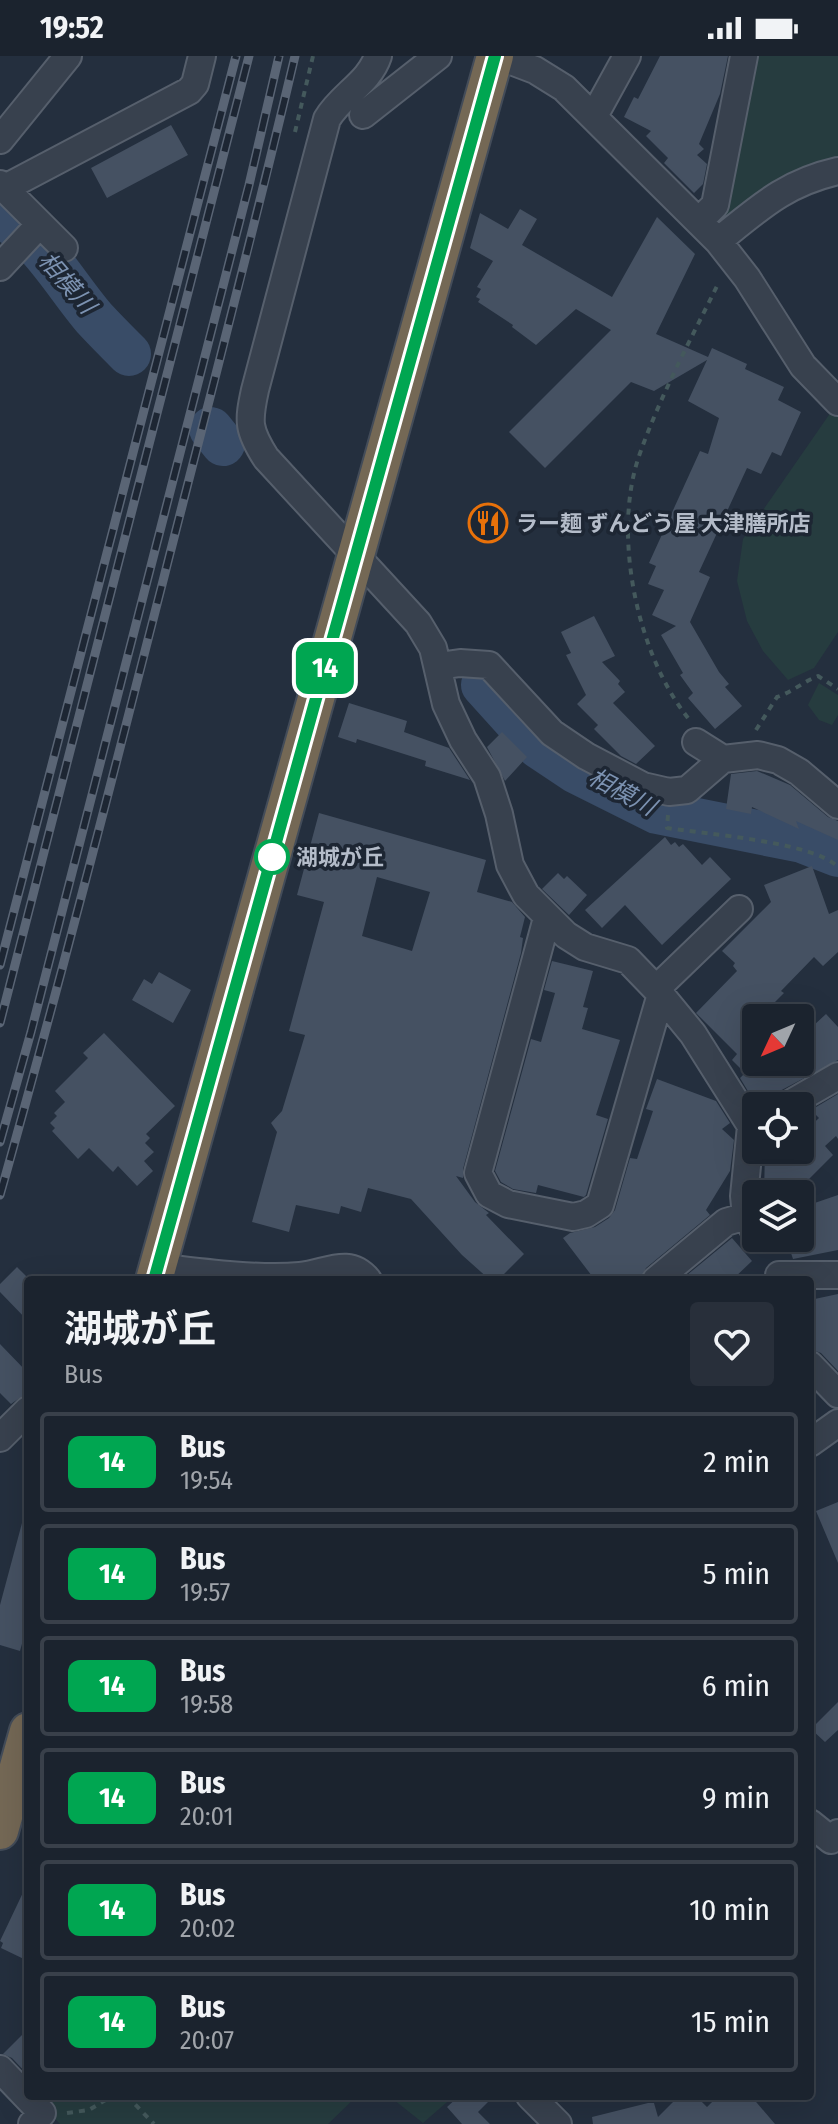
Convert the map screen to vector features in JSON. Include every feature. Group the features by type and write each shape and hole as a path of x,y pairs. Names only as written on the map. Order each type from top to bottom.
{"highway":[{"path":"155,1274 497,56"},
{"path":"0,1831 24,1745"}],"street":[{"path":"0,111 46,56"},
{"path":"0,140 68,56"},
{"path":"64,248 22,243 2,186 189,91 195,84 202,56"},
{"path":"378,56 374,68 333,108 327,119 249,420 253,438 266,458 418,623 433,648 446,704 463,740 487,777 510,865 526,895 566,935 585,947 628,960 659,991 693,1034 742,1108"},
{"path":"363,115 438,56"},
{"path":"497,56 551,79 594,116 699,221 724,249 803,366 838,402"},
{"path":"594,116 627,56"},
{"path":"699,221 715,205 744,56"},
{"path":"724,249 774,196 809,177 838,171"},
{"path":"439,666 460,663 489,665 552,733 586,756 643,786 669,792 687,790 723,759 758,755 778,760 799,772 838,805"},
{"path":"696,742 723,759"},
{"path":"547,918 478,1173 489,1194 508,1204 573,1217 586,1214 600,1205 659,991 739,909"},
{"path":"810,1092 838,1076"},
{"path":"661,1276 726,1222 742,1226"},
{"path":"765,1252 778,1276"},
{"path":"304,1276 349,1266 365,1276"},
{"path":"155,1274 278,1276"},
{"path":"808,1276 838,1275"},
{"path":"814,1369 838,1394"},
{"path":"0,1438 24,1414"},
{"path":"814,1440 838,1423"},
{"path":"814,1826 831,1840 838,1833"},
{"path":"0,2069 37,2118"},
{"path":"534,2100 558,2124"}],"path":[{"path":"696,742 694,727 671,697 655,664 643,628 633,588 630,506 638,458 724,249"},
{"path":"754,732 777,697 791,692 804,681 818,676 838,689"},
{"path":"667,826 803,850 831,860 838,867"},
{"path":"37,2118 89,2110 105,2100"},
{"path":"131,2100 154,2124"}],"green space":[{"path":"751,56 838,56 838,182 816,186 741,231 725,217"},
{"path":"831,412 838,417 838,632 814,668 788,680 763,651 747,621 737,581 743,539"},
{"path":"819,683 838,695 838,715 832,725 819,720 808,705"},
{"path":"37,2100 353,2100 328,2124 60,2124"},
{"path":"394,2100 449,2100 423,2123"}],"building":[{"path":"660,56 728,56 720,94 699,144 704,149 697,155 707,164 703,184 694,193 664,163 668,158 646,136 651,131 624,117 634,97 638,99"},
{"path":"171,125 188,155 107,198 91,168"},
{"path":"520,209 537,219 522,245 612,297 657,217 695,254 656,334 708,357 712,348 747,364 745,369 784,387 778,400 801,412 781,456 772,452 761,474 747,468 699,572 710,577 690,622 729,684 725,687 742,706 715,729 688,698 693,693 680,675 683,673 661,635 676,626 652,615 664,590 648,584 656,566 649,563 700,451 708,454 719,418 688,401 707,360 654,391 631,382 545,468 509,432 611,330 576,309 536,345 478,302 480,299 476,297 481,289 477,287 493,261 470,248 480,213 508,229"},
{"path":"594,616 615,656 602,662 620,681 618,684 625,692 613,703 655,746 636,764 621,756 594,729 598,725 577,704 586,695 566,655 571,653 561,632"},
{"path":"349,703 407,721 404,732 449,748 470,780 425,766 426,761 357,739 356,743 338,737"},
{"path":"502,732 527,757 505,781 487,747"},
{"path":"757,771 790,785 828,817 838,821 838,840 796,821 799,829 752,807 751,814 726,809 731,774"},
{"path":"319,813 486,860 477,892 512,902 525,917 520,937 523,938 521,953 463,1178 456,1176 475,1202 489,1213 486,1215 524,1254 502,1276 486,1276 411,1199 368,1188 361,1212 341,1206 339,1214 296,1205 289,1232 252,1222 277,1132 271,1123 282,1111 305,1035 289,1031 324,902 297,895","holes":["377,877 430,892 412,951 362,936"]},
{"path":"665,837 671,845 675,842 679,847 683,844 702,865 710,857 731,879 662,945 625,905 602,928 585,910"},
{"path":"812,866 829,914 838,910 838,952 823,966 814,957 781,991 784,993 773,1004 742,1004 742,1070 732,1060 737,1054 696,1013 737,971 733,966 735,963 722,951 771,902 764,885"},
{"path":"558,873 564,879 567,876 587,895 569,915 542,889"},
{"path":"552,961 593,971 583,1007 588,1008 582,1029 620,1040 596,1115 608,1119 584,1197 538,1185 536,1193 513,1189 501,1182 495,1171 531,1039 541,1042 555,993 544,990"},
{"path":"159,972 191,990 173,1023 132,1000 144,979 152,984"},
{"path":"826,1014 838,1027 838,1060 814,1073 814,1025"},
{"path":"104,1033 175,1106 146,1134 150,1138 145,1143 154,1152 144,1161 153,1171 137,1186 118,1166 113,1172 89,1148 78,1159 52,1131 55,1128 50,1123 57,1116 54,1113 65,1102 55,1091 88,1058 83,1053"},
{"path":"808,1076 778,1092 748,1092 740,1078"},
{"path":"657,1079 716,1101 730,1123 722,1129 734,1140 730,1171 706,1210 710,1215 646,1268 642,1276 592,1276 563,1238 570,1233 595,1227 615,1210 630,1158 637,1159 653,1111 646,1109"},
{"path":"838,1094 838,1139 836,1136 825,1146 833,1155 808,1180 764,1180 765,1164 814,1164 814,1123 819,1118 814,1108"},
{"path":"838,1195 838,1250 793,1259 791,1252 814,1252 814,1203"},
{"path":"732,1238 752,1261 736,1276 686,1276"},
{"path":"17,1267 26,1276 24,1317 0,1292 0,1284"},
{"path":"838,1294 838,1371 821,1353 814,1350 814,1299"},
{"path":"0,1344 24,1369 24,1395 11,1404 0,1393"},
{"path":"838,1502 838,1563 816,1511"},
{"path":"24,1523 24,1636 20,1651 0,1645 0,1605"},
{"path":"838,1702 838,1730 825,1742 814,1732 814,1726"},
{"path":"24,1890 24,1959 1,1948 3,1943 0,1941"},
{"path":"24,2033 24,2071 12,2058 3,2054"},
{"path":"455,2100 490,2100 478,2112 490,2124 462,2124 447,2107"},
{"path":"675,2100 700,2100 707,2107 714,2100 754,2100 775,2124 593,2124 592,2117 654,2103 658,2117"}],"waterway":[{"name":"相模川","path":"0,216 40,249 94,318 129,354"},
{"name":"相模川","path":"211,429 223,444"},
{"name":"相模川","path":"483,685 539,747 575,771 657,812 802,841 838,855"}],"railway":[{"path":"0,965 236,56"},
{"path":"0,1023 249,56"},
{"path":"0,1142 249,185 279,56"},
{"path":"0,1195 124,732 295,56"}],"bus line":[{"name":"14","path":"155,1276 495,56"}],"place":[{"name":"ラー麺 ずんどう屋 大津膳所店","path":"488,523"},
{"name":"湖城が丘","path":"272,857"}]}
